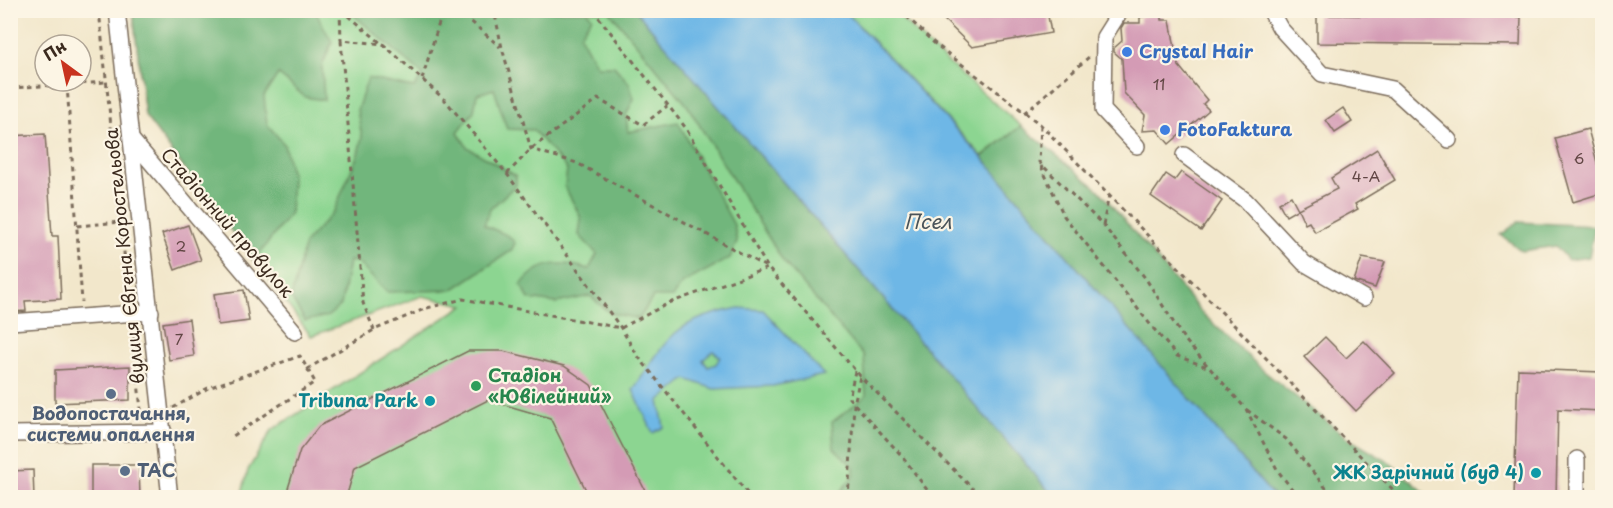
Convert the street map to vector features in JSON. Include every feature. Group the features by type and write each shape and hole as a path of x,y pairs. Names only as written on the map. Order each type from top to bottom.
{"street":[{"name":"вулиця Євгена Коростельова","path":"117,10 170,498"},
{"path":"1121,10 1104,38 1103,110 1137,146"},
{"path":"1270,10 1280,28 1322,74 1393,89 1449,140"},
{"name":"Стадіонний провулок","path":"131,139 295,332"},
{"path":"1184,156 1245,200 1304,263 1364,298"},
{"path":"10,322 151,312"},
{"path":"10,434 164,432"},
{"path":"1577,459 1577,498"}],"path":[{"path":"99,10 141,410 128,421 127,432"},
{"path":"341,10 341,40 363,303 374,330"},
{"path":"341,10 445,100 507,174 621,328 637,356 674,399 751,498"},
{"path":"422,79 443,10"},
{"path":"458,10 502,48"},
{"path":"494,10 502,48 531,148"},
{"path":"593,10 685,127 768,268 860,376 982,498"},
{"path":"900,10 934,44 1041,125 1401,498"},
{"path":"1024,113 1093,54 1104,38"},
{"path":"341,40 383,44"},
{"path":"93,83 106,82"},
{"path":"10,88 33,87"},
{"path":"68,93 83,317"},
{"path":"507,174 531,148 598,99 643,125 668,105"},
{"path":"1041,125 1039,162 1064,216 1177,356 1210,368"},
{"path":"531,148 577,163 768,268"},
{"path":"1039,162 1103,225 1146,279 1184,339 1246,409 1286,439 1334,498"},
{"path":"1103,225 1109,194"},
{"path":"77,226 121,222"},
{"path":"307,369 374,330 427,308 463,299 621,328 669,303 768,268"},
{"path":"208,388 300,356 315,382 230,438"},
{"path":"855,370 849,398 903,457 933,498"},
{"path":"848,498 854,405 860,376"},
{"path":"1246,409 1278,471 1299,498"}],"green space":[{"path":"133,11 636,11 1054,497 241,497 248,470 272,430 464,305 422,296 311,336 145,116"},
{"path":"133,11 315,11 332,42 322,66 324,100 305,97 278,74 264,96 267,124 284,144 292,177 290,214 254,261 145,116"},
{"path":"349,11 587,11 592,17 580,35 597,66 614,66 629,83 634,99 626,115 628,132 678,122 734,225 737,242 730,258 683,283 672,297 653,297 639,319 610,313 590,296 556,303 529,299 521,285 536,271 543,267 560,264 589,269 597,254 579,235 581,218 565,187 567,169 533,130 507,129 494,89 477,94 474,111 458,132 467,147 516,176 516,185 490,209 484,225 509,236 515,243 511,251 452,290 387,292 357,262 349,261 341,305 328,316 305,321 291,298 305,243 334,211 358,154 362,137 357,110 368,78 414,88 423,75"},
{"path":"609,11 636,11 1054,497 836,497 854,475 854,467 834,448 832,422 866,396 864,356 783,261 687,105"},
{"path":"845,11 894,11 929,46 1021,126 982,156"},
{"path":"1021,126 1099,190 1202,313 1265,372 1349,439 1389,462 1430,497 1274,497 982,157"},
{"path":"1518,222 1595,226 1589,257 1568,260 1556,246 1522,251 1501,235"}],"water":[{"name":"Псел","path":"636,11 845,11 982,157 1274,497 1054,497"},
{"path":"739,308 763,310 824,375 773,386 714,389 686,379 659,401 664,427 653,433 633,390 674,334 699,319","holes":["713,351 720,357 716,364 708,367 703,360"]}],"building":[{"path":"934,10 1047,10 1051,33 972,47"},
{"path":"1162,14 1162,20 1170,20 1178,65 1207,100 1203,104 1209,110 1169,144 1157,130 1142,131 1145,115 1124,93 1122,59 1114,52 1114,48 1122,41 1121,28 1124,23 1140,23 1140,17"},
{"path":"1317,15 1521,17 1520,45 1317,43"},
{"path":"1343,108 1352,122 1335,133 1326,120"},
{"path":"1588,129 1602,181 1602,193 1573,202 1555,138"},
{"path":"45,134 52,236 58,236 61,299 25,301 26,311 10,312 10,136"},
{"path":"1377,149 1395,180 1355,204 1358,209 1315,232 1309,222 1305,224 1298,209 1337,189 1331,178"},
{"path":"1181,172 1222,201 1201,231 1151,196 1166,174 1175,180"},
{"path":"1291,196 1298,209 1286,216 1279,203"},
{"path":"188,225 201,260 175,270 162,234"},
{"path":"1362,258 1385,262 1375,288 1354,281"},
{"path":"244,290 249,321 218,325 214,294"},
{"path":"189,319 194,356 169,360 163,323"},
{"path":"1325,337 1346,358 1364,341 1395,373 1356,411 1304,357"},
{"path":"468,351 503,351 564,366 591,385 649,498 590,498 550,418 488,400 355,467 346,498 285,498 300,450 319,426"},
{"path":"130,366 130,400 55,403 55,370"},
{"path":"1518,369 1602,372 1602,411 1558,409 1556,498 1514,498"},
{"path":"91,465 139,465 140,498 91,498"},
{"path":"33,470 34,498 10,498 10,471"}],"place":[{"name":"Crystal Hair","path":"1127,52"},
{"name":"FotoFaktura","path":"1165,130"},
{"name":"Стадіон «Ювілейний»","path":"476,386"},
{"name":"Водопостачання, системи опалення","path":"111,394"},
{"name":"Tribuna Park","path":"430,401"},
{"name":"ТАС","path":"125,471"},
{"name":"ЖК Зарічний (буд 4)","path":"1536,473"}]}
